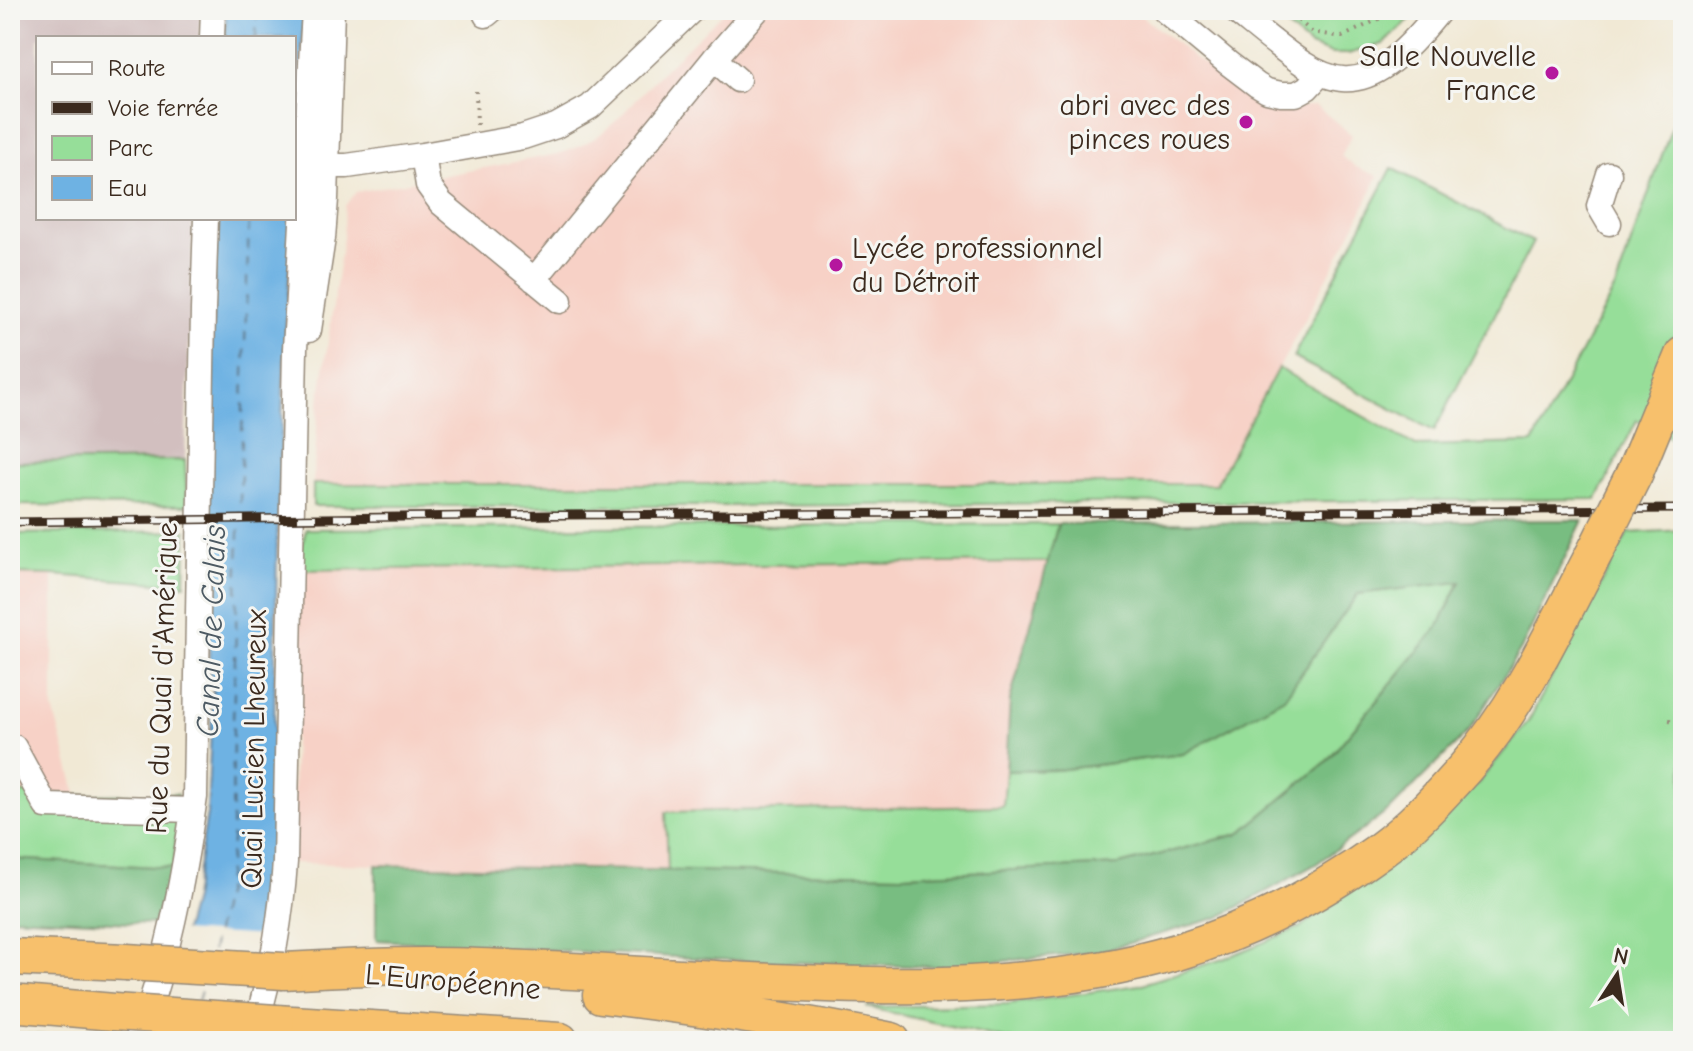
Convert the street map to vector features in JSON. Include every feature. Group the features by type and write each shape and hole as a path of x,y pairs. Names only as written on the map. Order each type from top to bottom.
{"highway":[{"path":"284,971 376,966 465,966 837,985 975,984 1139,962 1178,952 1249,925 1322,888 1380,850 1409,826 1468,765 1512,706 1597,548 1635,472 1683,355"},
{"name":"L'Européenne","path":"10,957 451,981 653,1001 892,1041"},
{"name":"L'Européenne","path":"10,1003 114,1012 264,1032 560,1041"}],"street":[{"path":"212,36 213,10"},
{"name":"Quai Lucien Lheureux","path":"264,1032 283,893 287,832 291,455 323,238 315,166 314,10"},
{"name":"Quai Lucien Lheureux","path":"315,166 332,10"},
{"path":"315,166 347,166 423,155 538,133 556,126 590,107 692,10"},
{"path":"534,280 757,10"},
{"path":"1164,10 1267,91 1296,94 1307,88 1320,74"},
{"path":"1234,10 1299,62 1320,74 1350,80 1369,76 1398,57 1440,10"},
{"path":"714,59 738,80"},
{"path":"423,155 428,185 433,195 560,301"},
{"path":"1609,174 1599,206 1609,223"},
{"name":"Rue du Quai d'Amérique","path":"137,1041 167,946 193,810 206,220"},
{"path":"10,747 14,747 46,806 193,810"}],"path":[{"path":"1286,10 1312,32 1342,37 1392,10"},
{"path":"476,91 477,145"},
{"path":"1669,720 1683,722"}],"shaded area":[{"path":"10,10 201,10 200,36 36,36 36,220 193,220 185,460 10,462"},
{"name":"Lycée professionnel du Détroit","path":"726,10 1134,10 1251,102 1272,108 1315,105 1352,135 1341,156 1356,167 1378,176 1356,224 1217,484 313,484 319,403 345,206 356,192 558,154 578,147 597,137 617,120"},
{"path":"1048,562 1010,700 1003,806 666,812 668,871 292,863 297,570"},
{"path":"10,574 53,575 53,709 77,795 10,792"}],"green space":[{"path":"1267,10 1420,10 1383,44 1348,54 1332,54 1310,46"},
{"path":"1683,95 1683,444 1637,420 1597,499 313,506 313,484 1216,484 1278,368 1416,446 1533,443 1616,286"},
{"path":"1392,168 1533,242 1434,431 1293,357"},
{"path":"185,460 187,506 10,505 10,462"},
{"path":"1583,520 1521,649 1469,731 1391,809 1316,864 1220,917 1098,952 940,967 728,960 376,940 376,865 903,875 1119,865 1239,834 1326,762 1439,626 1460,582 1358,594 1284,698 1183,754 1057,770 1006,771 1010,700 1058,524"},
{"path":"1058,524 1048,562 297,570 306,529"},
{"path":"1683,530 1683,1041 1016,1041 866,1007 1007,1004 1139,985 1223,959 1301,927 1425,836 1479,782 1528,722 1628,533"},
{"path":"186,531 185,585 10,574 10,534"},
{"path":"1460,581 1439,626 1326,762 1239,834 1119,865 902,875 668,871 666,812 1003,806 1006,771 1057,770 1183,754 1284,698 1358,594"},
{"path":"10,792 178,794 174,868 10,859"},
{"path":"10,859 174,868 153,924 10,917"},
{"path":"10,1033 100,1041 10,1041"}],"water":[{"path":"226,10 304,10 296,156 296,36 225,36"},
{"name":"Canal de Calais","path":"217,220 293,220 277,544 272,867 262,933 237,1041 152,1041 193,899 207,814 213,686 209,666 211,351"}],"pier":[{"path":"181,931 267,936 241,1041 149,1037"}],"ferry route":[{"path":"256,36 257,10"},
{"path":"212,951 232,842 249,220"},
{"path":"198,1001 203,984"},
{"path":"186,1041 188,1034"}],"railway":[{"path":"10,522 558,515 1683,509"}],"place":[{"name":"Salle Nouvelle France","path":"1552,73"},
{"name":"abri avec des pinces roues","path":"1246,122"},
{"name":"Lycée professionnel du Détroit","path":"836,265"}]}
